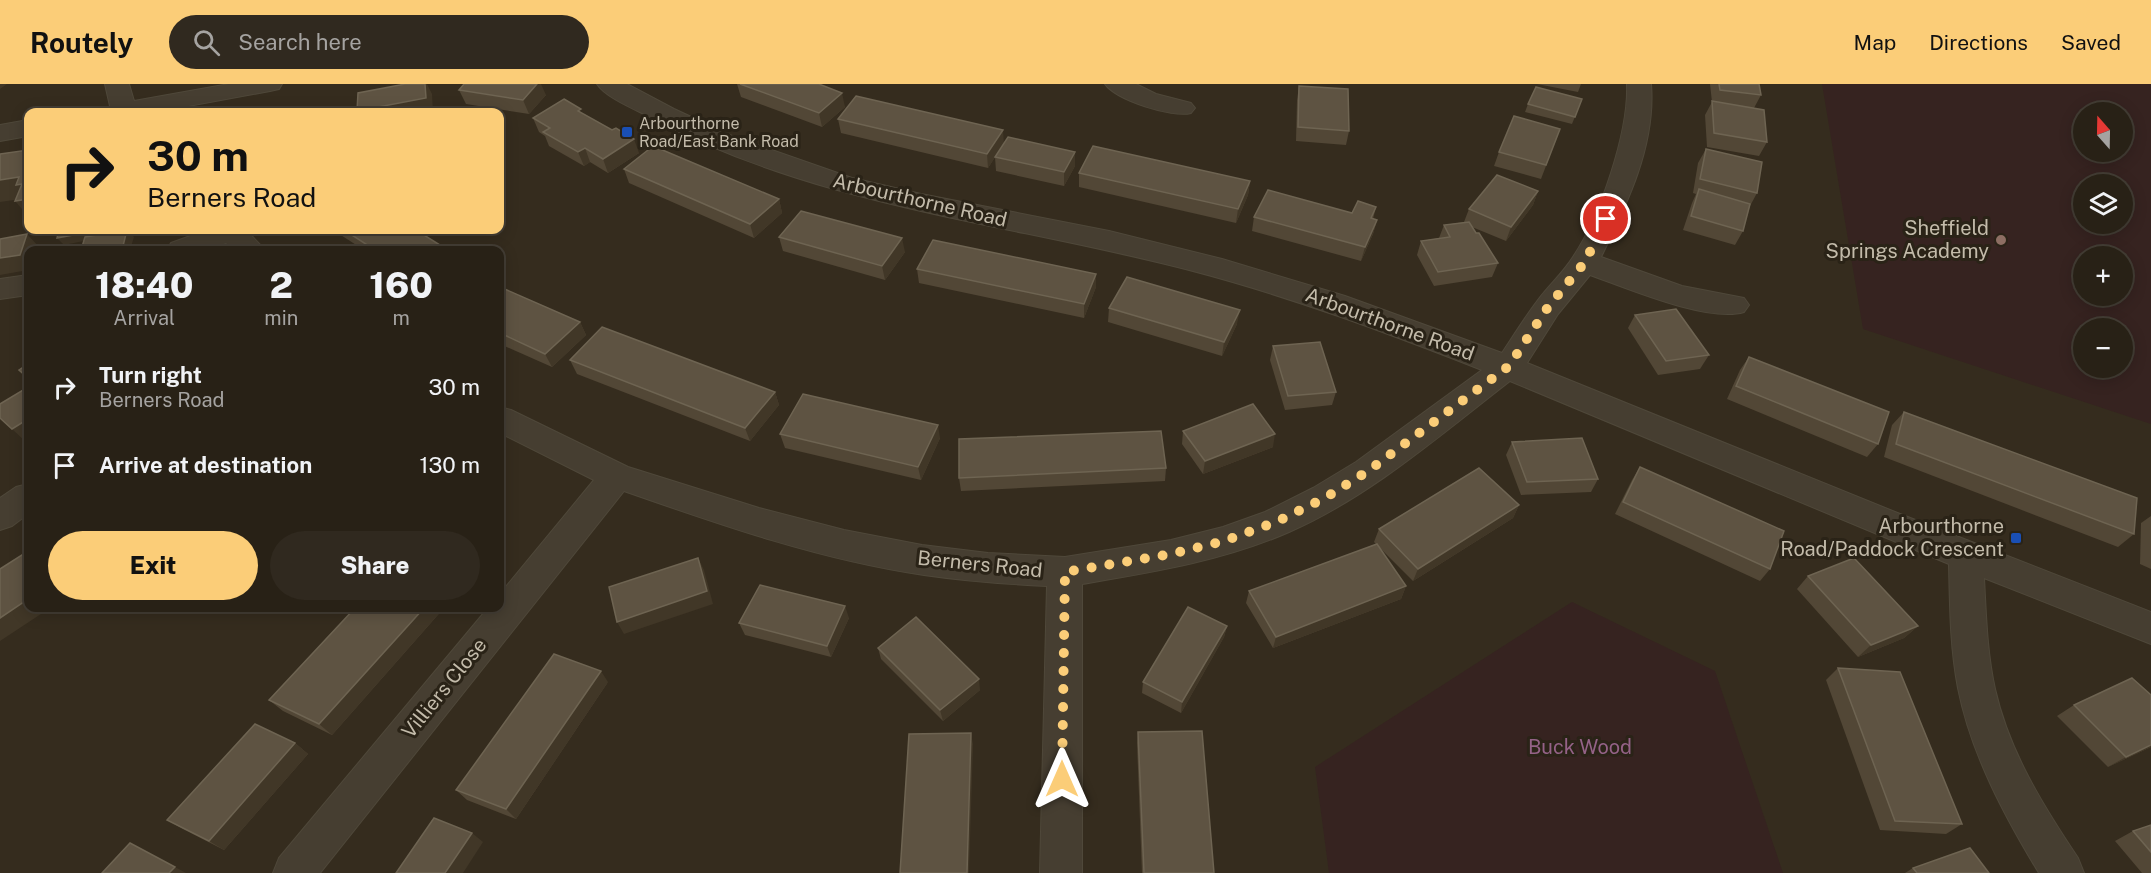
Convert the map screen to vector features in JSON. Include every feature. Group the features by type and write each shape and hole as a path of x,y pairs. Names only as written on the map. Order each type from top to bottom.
{"street":[{"path":"117,84 120,108"},
{"path":"174,107 270,84"},
{"name":"Arbourthorne Road","path":"609,84 698,131 779,163 844,184 897,198 1114,242 1196,262 1357,311 1509,366 1966,557 2151,628"},
{"path":"1118,84 1146,99 1182,108"},
{"name":"Berners Road","path":"504,421 617,476 759,522 844,544 955,564 1065,572 1171,554 1224,541 1276,522 1325,498 1368,471 1509,366 1548,307 1585,262 1606,219 1631,155 1640,99 1639,84"},
{"path":"0,133 24,129"},
{"path":"191,246 219,234"},
{"path":"233,234 247,246"},
{"path":"1585,262 1679,296 1734,305"},
{"path":"0,289 24,286"},
{"name":"Villiers Close","path":"294,873 617,476"},
{"path":"0,516 24,500"},
{"path":"1966,557 1969,631 1977,689 1988,730 2024,811 2063,873"},
{"path":"1061,873 1065,572"}],"green space":[{"name":"Sheffield Springs Academy","path":"1822,84 2151,84 2151,424 1863,329"},
{"name":"Buck Wood","path":"1572,602 1715,671 1783,873 1329,873 1315,767"}],"building":[{"path":"405,84 425,84 426,98 373,108 357,108 358,93"},
{"path":"464,84 537,84 523,100 459,90"},
{"path":"740,84 819,84 842,93 819,113"},
{"path":"1719,84 1759,84 1761,95 1720,90"},
{"path":"1299,86 1348,89 1349,131 1298,127"},
{"path":"1536,87 1582,99 1575,117 1528,104"},
{"path":"856,96 1003,130 987,154 838,119"},
{"path":"564,99 581,109 578,111 634,139 603,159 585,148 578,152 543,132 550,128 533,118"},
{"path":"1712,101 1764,110 1767,142 1714,133"},
{"path":"1514,116 1560,129 1546,165 1499,152"},
{"path":"1008,137 1075,152 1064,172 995,157"},
{"path":"653,146 779,199 750,224 624,169"},
{"path":"1093,146 1250,181 1238,209 1079,173"},
{"path":"1706,149 1762,162 1757,193 1700,179"},
{"path":"24,151 24,200 15,201 22,184 16,185 19,177 0,180 0,154"},
{"path":"1497,175 1538,191 1511,227 1469,209"},
{"path":"1699,189 1750,204 1743,231 1691,216"},
{"path":"1268,190 1352,213 1358,201 1376,207 1371,218 1377,220 1365,247 1254,217"},
{"path":"801,211 902,238 882,266 779,237"},
{"path":"1469,222 1476,233 1479,233 1498,263 1438,272 1421,241 1450,237 1444,225"},
{"path":"27,234 20,255 0,258 0,239"},
{"path":"58,234 78,234 57,238"},
{"path":"126,234 123,246 82,246 85,237"},
{"path":"350,234 422,234 442,246 369,246"},
{"path":"933,240 1096,274 1084,304 917,269"},
{"path":"1127,277 1240,310 1224,342 1109,308"},
{"path":"504,289 580,322 545,354 504,335"},
{"path":"1676,309 1709,355 1666,361 1635,315"},
{"path":"602,327 775,392 745,428 570,360"},
{"path":"1320,342 1336,392 1288,396 1273,346"},
{"path":"1749,357 1889,412 1878,444 1736,386"},
{"path":"24,389 24,422 12,429 0,418 0,404"},
{"path":"803,394 938,425 918,467 780,434"},
{"path":"1253,404 1275,434 1205,461 1183,431"},
{"path":"1904,412 2137,498 2134,534 1896,444"},
{"path":"1161,431 1166,468 959,478 959,439"},
{"path":"1582,438 1598,479 1527,482 1512,442"},
{"path":"1640,467 1784,531 1770,569 1623,502"},
{"path":"1479,468 1519,505 1418,569 1379,529"},
{"path":"1377,544 1406,586 1276,637 1249,591"},
{"path":"24,554 24,602 0,618 0,569"},
{"path":"698,558 707,591 617,622 609,587"},
{"path":"1854,558 1918,626 1871,645 1808,576"},
{"path":"760,585 845,606 827,646 739,623"},
{"path":"1188,607 1227,626 1182,702 1143,682"},
{"path":"351,612 420,612 319,724 269,700"},
{"path":"916,617 979,679 940,710 878,648"},
{"path":"554,654 601,671 506,809 456,790"},
{"path":"1838,668 1900,672 1962,824 1895,821"},
{"path":"2132,678 2151,695 2151,745 2126,757 2074,705"},
{"path":"255,724 295,743 209,841 167,820"},
{"path":"1202,731 1214,873 1144,873 1138,732"},
{"path":"971,733 967,873 900,873 909,734"},
{"path":"434,818 472,833 445,873 396,873"},
{"path":"2151,825 2151,852 2133,831"},
{"path":"130,843 175,867 169,873 102,873"},
{"path":"1970,848 1989,873 1917,873 1913,868"}],"place":[{"name":"Arbourthorne Road/East Bank Road","path":"627,132"},
{"name":"Sheffield Springs Academy","path":"2001,240"},
{"name":"Arbourthorne Road/Paddock Crescent","path":"2016,538"}],"route":[{"path":"1062,779 1065,572 1171,554 1224,541 1276,522 1325,498 1368,471 1509,366 1548,307 1585,262 1606,219"}]}
